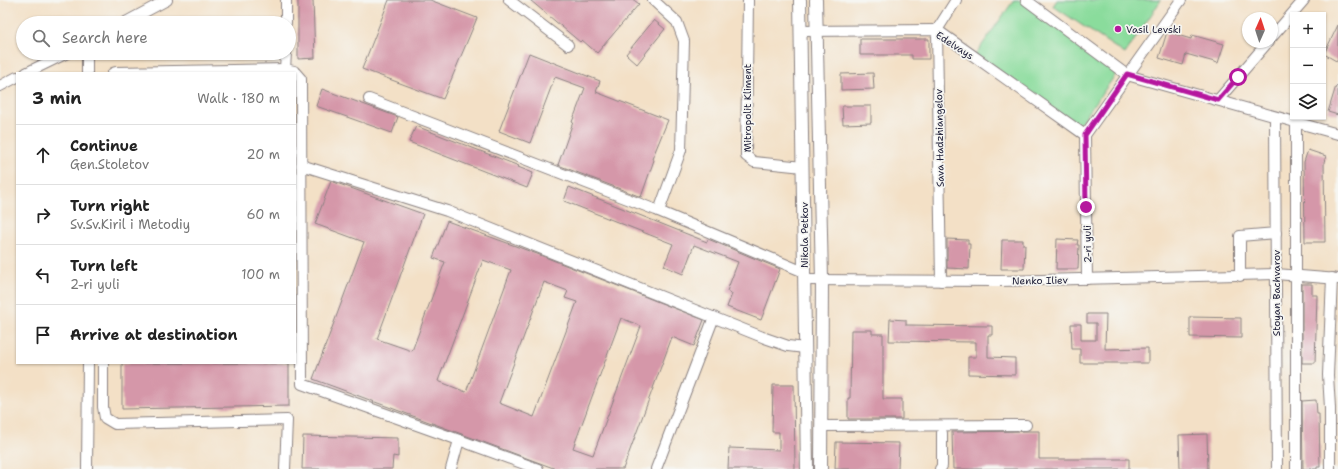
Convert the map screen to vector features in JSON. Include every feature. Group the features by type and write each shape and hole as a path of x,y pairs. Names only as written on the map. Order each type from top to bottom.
{"main road":[{"name":"Nikola Petkov","path":"800,0 804,167 807,469"},
{"name":"Nikola Petkov","path":"816,0 822,280 821,469"}],"street":[{"path":"137,16 166,0"},
{"path":"286,0 286,16"},
{"path":"509,0 568,45"},
{"path":"653,0 677,22 684,41 681,150 659,211"},
{"name":"Mitropolit Kliment","path":"748,0 746,156 754,162 804,167"},
{"path":"937,30 956,0"},
{"path":"1026,0 1127,74 1338,134"},
{"path":"1085,135 1181,0"},
{"path":"1278,30 1304,0"},
{"name":"Edelvays","path":"801,31 937,30 1085,135"},
{"name":"Sava Hadzhiangelov","path":"937,30 941,281"},
{"path":"1218,100 1263,48"},
{"path":"28,72 53,60"},
{"path":"87,60 87,72"},
{"path":"285,69 286,60"},
{"path":"116,72 285,69 295,72"},
{"path":"296,73 301,79 302,384 538,469"},
{"path":"0,86 16,78"},
{"path":"369,99 659,211 804,276"},
{"name":"Stoyan Bachvarov","path":"1275,116 1277,469"},
{"name":"Stoyan Bachvarov","path":"1296,122 1296,469"},
{"name":"2-ri yuli","path":"1085,135 1087,279"},
{"path":"301,165 447,211 788,346 805,348"},
{"path":"1240,276 1240,236 1276,234"},
{"name":"Nenko Iliev","path":"804,276 822,280 941,281 1240,276 1276,274 1335,278"},
{"path":"1330,469 1330,408 1328,375 1335,278"},
{"path":"656,469 714,317"},
{"path":"87,469 88,364"},
{"path":"103,364 104,413 105,418 115,424 287,420 285,469"},
{"path":"821,426 1026,425"},
{"path":"940,469 942,466 942,433"},
{"path":"451,469 460,440"}],"green space":[{"path":"1014,0 1019,0 1119,70 1078,127 975,55"},
{"name":"Vasil Levski","path":"1057,0 1161,0 1125,54 1053,6"}],"building":[{"path":"298,0 313,0 315,58 298,59"},
{"path":"389,0 430,0 477,18 443,99 362,69"},
{"path":"530,0 634,0 639,4 597,53 582,40 580,42"},
{"path":"654,20 665,29 637,64 626,54"},
{"path":"1338,25 1338,62 1326,55 1326,50"},
{"path":"1167,32 1191,39 1192,35 1224,44 1218,63 1186,54 1183,65 1159,58"},
{"path":"860,39 929,39 929,59 912,59 912,55 860,55"},
{"path":"529,53 600,81 596,92 668,120 652,159 654,160 641,197 558,165 585,88 555,77 530,143 499,131"},
{"path":"873,73 874,89 841,90 841,74"},
{"path":"1336,86 1338,87 1338,115 1328,112"},
{"path":"322,89 398,117 392,133 316,106"},
{"path":"842,106 871,106 871,123 843,124"},
{"path":"416,126 519,166 518,167 533,173 527,188 409,142"},
{"path":"1308,150 1326,156 1324,162 1325,242 1305,242 1304,162"},
{"path":"331,181 423,214 377,339 412,351 445,262 433,258 447,221 540,255 704,320 694,346 672,337 623,469 556,469 313,379 364,242 315,224","holes":["483,260 511,270 466,392 438,381","544,282 568,291 565,298 577,302 534,417 499,403","621,318 641,326 593,455 573,448"]},
{"path":"569,187 707,242 708,239 780,269 761,320 727,307 732,294 727,291 738,262 694,245 683,274 664,266 673,244 564,201"},
{"path":"947,239 968,240 968,244 970,244 969,269 947,268"},
{"path":"1057,239 1078,240 1078,269 1056,269"},
{"path":"1002,240 1023,240 1023,245 1025,245 1024,269 1001,269"},
{"path":"1302,284 1312,284 1312,295 1317,295 1315,363 1302,363"},
{"path":"1087,314 1106,314 1105,349 1148,348 1148,363 1080,363 1080,349 1072,349 1071,324 1081,324 1081,340 1096,340 1096,323 1087,323"},
{"path":"1190,317 1241,318 1241,338 1190,337"},
{"path":"890,319 906,320 906,325 992,326 992,335 988,335 988,357 1015,358 1015,375 968,374 968,357 976,357 976,342 889,341"},
{"path":"851,330 872,330 872,334 883,334 883,399 902,399 902,419 848,419 848,398 850,398"},
{"path":"122,364 289,364 289,406 122,409"},
{"path":"773,385 794,385 795,469 728,469 729,448 779,450 779,432 772,432"},
{"path":"1316,400 1317,414 1319,414 1320,467 1317,467 1317,469 1303,469 1302,401"},
{"path":"1039,431 1039,459 1129,459 1129,469 953,469 952,432"},
{"path":"1207,434 1208,469 1180,469 1179,435"},
{"path":"303,436 398,438 398,457 393,456 392,469 302,469"},
{"path":"836,442 899,443 898,469 835,469"}],"place":[{"name":"Vasil Levski","path":"1118,29"}],"route":[{"path":"1086,207 1085,135 1127,74 1218,100 1238,77"}]}
